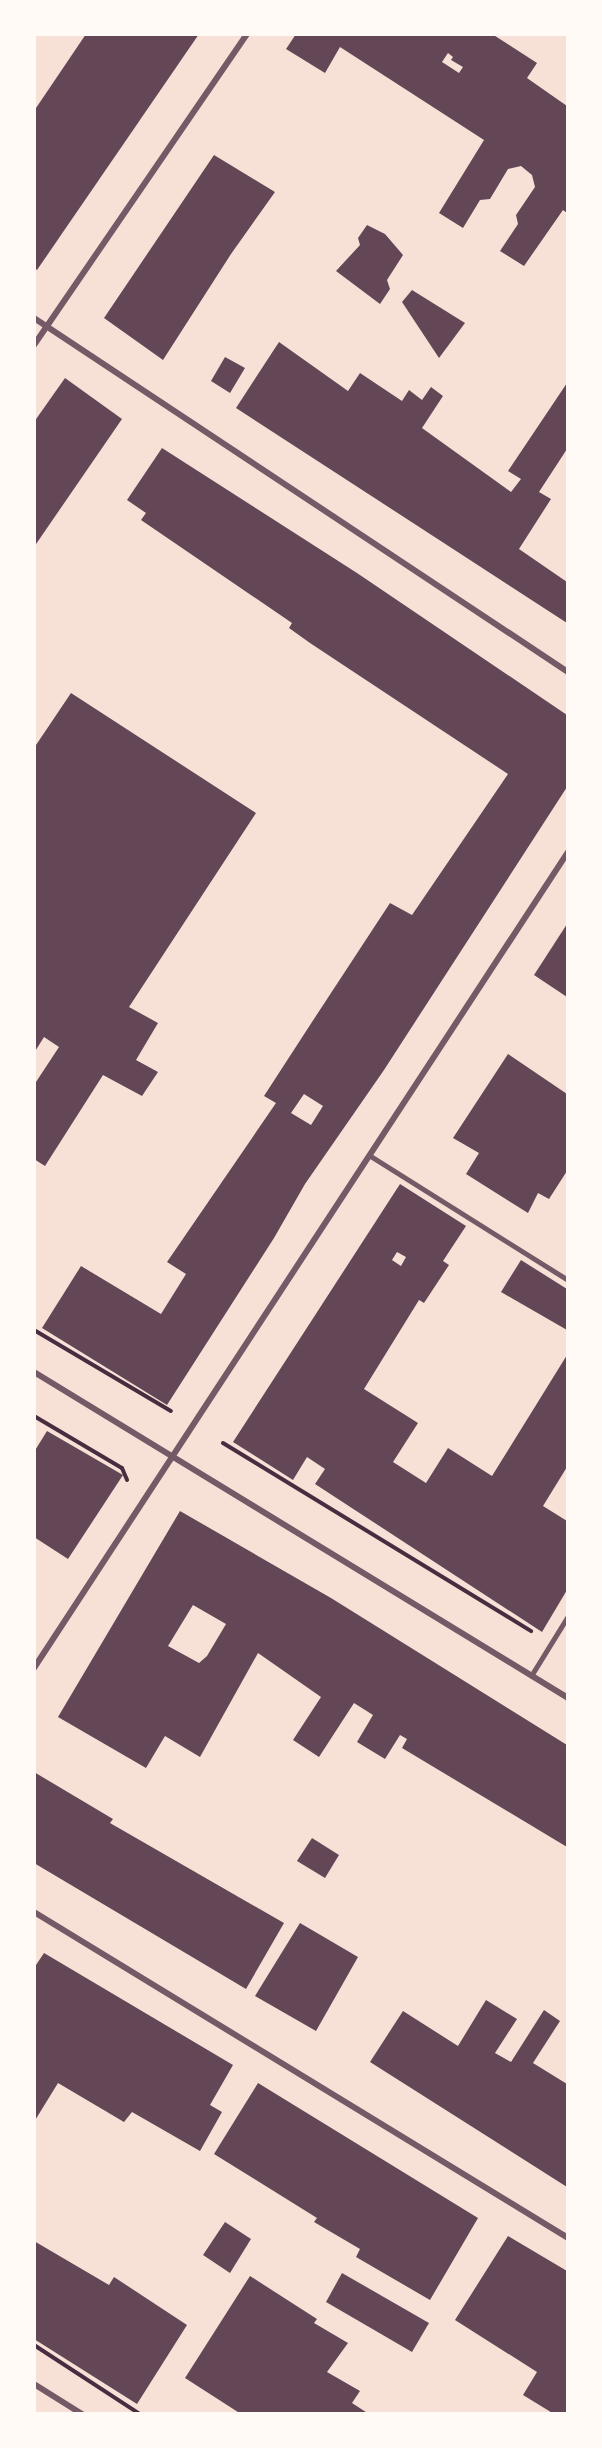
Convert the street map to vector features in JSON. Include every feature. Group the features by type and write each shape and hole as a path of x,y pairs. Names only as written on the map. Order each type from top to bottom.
{"street":[{"path":"34,345 247,34"},
{"path":"34,318 567,672"},
{"path":"34,1668 567,852"},
{"path":"34,1372 567,1698"},
{"path":"34,1912 567,2238"},
{"path":"34,2384 82,2414"}],"lane":[{"path":"368,1155 567,1280"},
{"path":"531,1676 567,1616"}],"path":[{"path":"34,1330 171,1411"},
{"path":"34,1416 122,1468 129,1484"},
{"path":"223,1443 551,1643"},
{"path":"34,2345 140,2414"}],"building":[{"path":"86,34 199,34 37,270 34,268 34,111"},
{"path":"296,34 492,34 537,63 527,78 567,106 567,213 563,210 524,266 500,251 518,224 516,215 535,187 532,175 521,166 508,169 490,199 480,200 463,228 439,213 484,140 340,47 325,73 286,49","holes":["448,53 453,57 451,60 463,67 459,73 442,62"]},
{"path":"214,155 275,192 231,254 163,360 104,318"},
{"path":"367,225 385,234 403,255 387,280 390,289 380,304 336,271 360,245 358,238"},
{"path":"412,290 465,323 439,358 402,302"},
{"path":"279,342 348,391 360,373 402,401 409,390 422,400 431,387 443,396 422,428 511,492 521,479 508,471 567,383 567,449 539,492 551,499 519,549 567,582 567,623 236,408"},
{"path":"225,357 245,368 230,393 211,381"},
{"path":"65,378 122,419 34,547 34,422"},
{"path":"162,448 357,573 567,715 567,787 384,1070 305,1184 274,1238 167,1405 42,1328 81,1266 161,1314 186,1274 167,1262 276,1103 264,1096 390,903 412,915 508,774 289,628 292,623 141,520 146,513 127,500","holes":["304,1094 323,1106 311,1125 291,1113"]},
{"path":"71,693 256,813 129,1007 158,1023 136,1060 158,1072 142,1096 103,1075 45,1166 34,1159 34,1085 59,1047 44,1037 34,1053 34,748"},
{"path":"567,924 567,997 534,975"},
{"path":"508,1054 567,1094 567,1171 549,1199 538,1193 528,1213 466,1174 479,1153 453,1138"},
{"path":"400,1184 466,1226 443,1261 449,1265 424,1303 419,1300 364,1389 418,1423 393,1462 426,1483 448,1448 492,1476 567,1355 567,1467 543,1506 567,1521 567,1590 542,1632 315,1484 325,1469 307,1457 293,1480 233,1442","holes":["397,1252 406,1257 401,1266 392,1260"]},
{"path":"521,1260 567,1289 567,1330 501,1292"},
{"path":"47,1431 123,1475 68,1559 34,1537 34,1452"},
{"path":"180,1511 331,1598 567,1745 567,1847 402,1748 407,1739 400,1735 385,1759 357,1742 373,1715 354,1703 319,1757 293,1740 321,1697 258,1653 200,1757 165,1736 146,1768 58,1717","holes":["193,1605 226,1624 207,1656 199,1663 168,1646"]},
{"path":"34,1772 113,1819 110,1823 284,1923 246,1989 34,1863"},
{"path":"312,1838 339,1855 325,1878 297,1861"},
{"path":"300,1923 358,1957 316,2031 255,1996"},
{"path":"44,1953 233,2065 210,2105 222,2112 200,2151 132,2112 124,2122 58,2083 34,2122 34,1968"},
{"path":"486,2000 517,2019 495,2053 511,2062 544,2010 560,2021 533,2063 567,2084 567,2187 370,2062 403,2011 458,2046"},
{"path":"258,2083 478,2218 430,2300 356,2257 360,2249 314,2222 317,2218 214,2154"},
{"path":"225,2222 251,2239 230,2273 203,2255"},
{"path":"508,2236 567,2271 567,2414 554,2414 523,2395 537,2372 455,2320"},
{"path":"34,2241 109,2285 114,2277 187,2325 137,2404 34,2339"},
{"path":"342,2273 429,2323 412,2352 326,2302"},
{"path":"250,2276 317,2319 314,2323 348,2343 327,2372 360,2391 352,2403 369,2414 241,2414 185,2378"}]}
